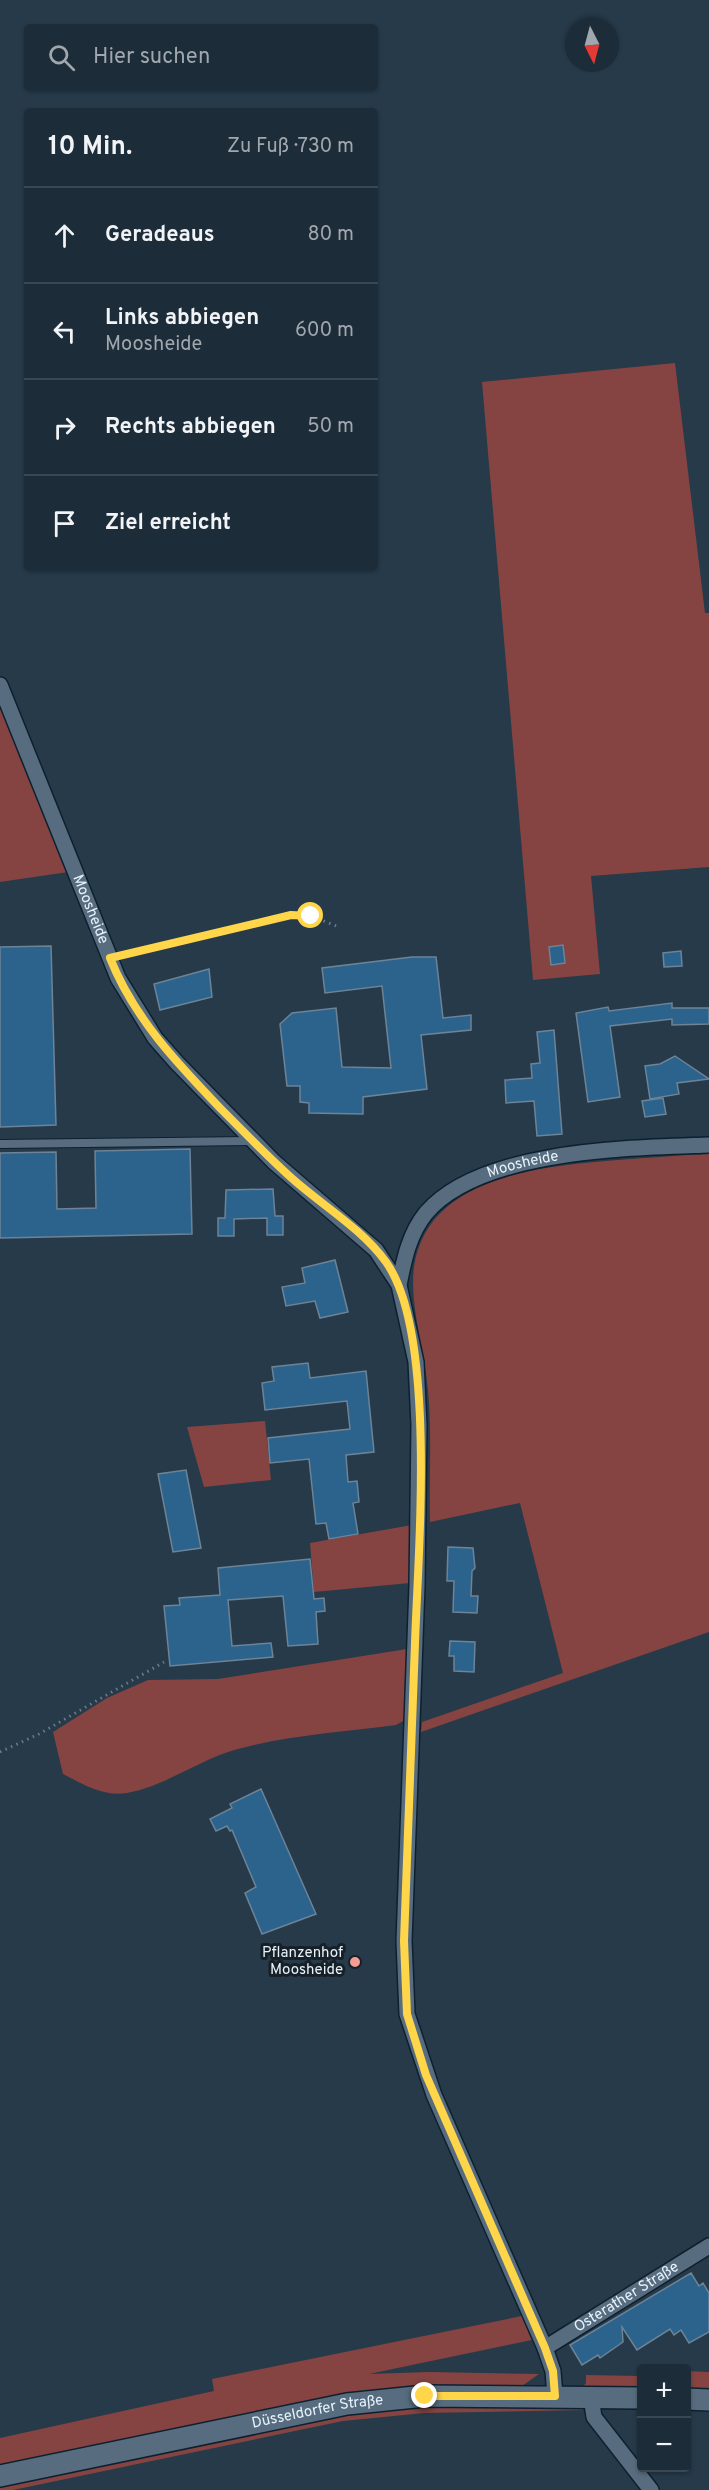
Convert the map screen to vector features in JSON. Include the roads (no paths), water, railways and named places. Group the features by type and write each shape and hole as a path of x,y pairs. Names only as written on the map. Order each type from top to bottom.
{"main road":[{"name":"Düsseldorfer Straße","path":"0,2476 347,2404 425,2396 637,2398"},
{"path":"691,2399 709,2400"}],"street":[{"name":"Moosheide","path":"0,685 127,996 162,1047 252,1141 376,1250 399,1286 416,1362 419,1425 417,1597 404,1941 407,2014 434,2095 545,2348 553,2371 555,2396"},
{"name":"Moosheide","path":"399,1286 410,1242 426,1214 444,1197 480,1177 511,1166 566,1156 709,1145"},
{"name":"Osterather Straße","path":"545,2348 709,2246"},
{"path":"591,2397 594,2417 651,2490"}],"lane":[{"path":"0,1144 252,1141"}],"place":[{"name":"Pflanzenhof Moosheide","path":"355,1962"}]}
